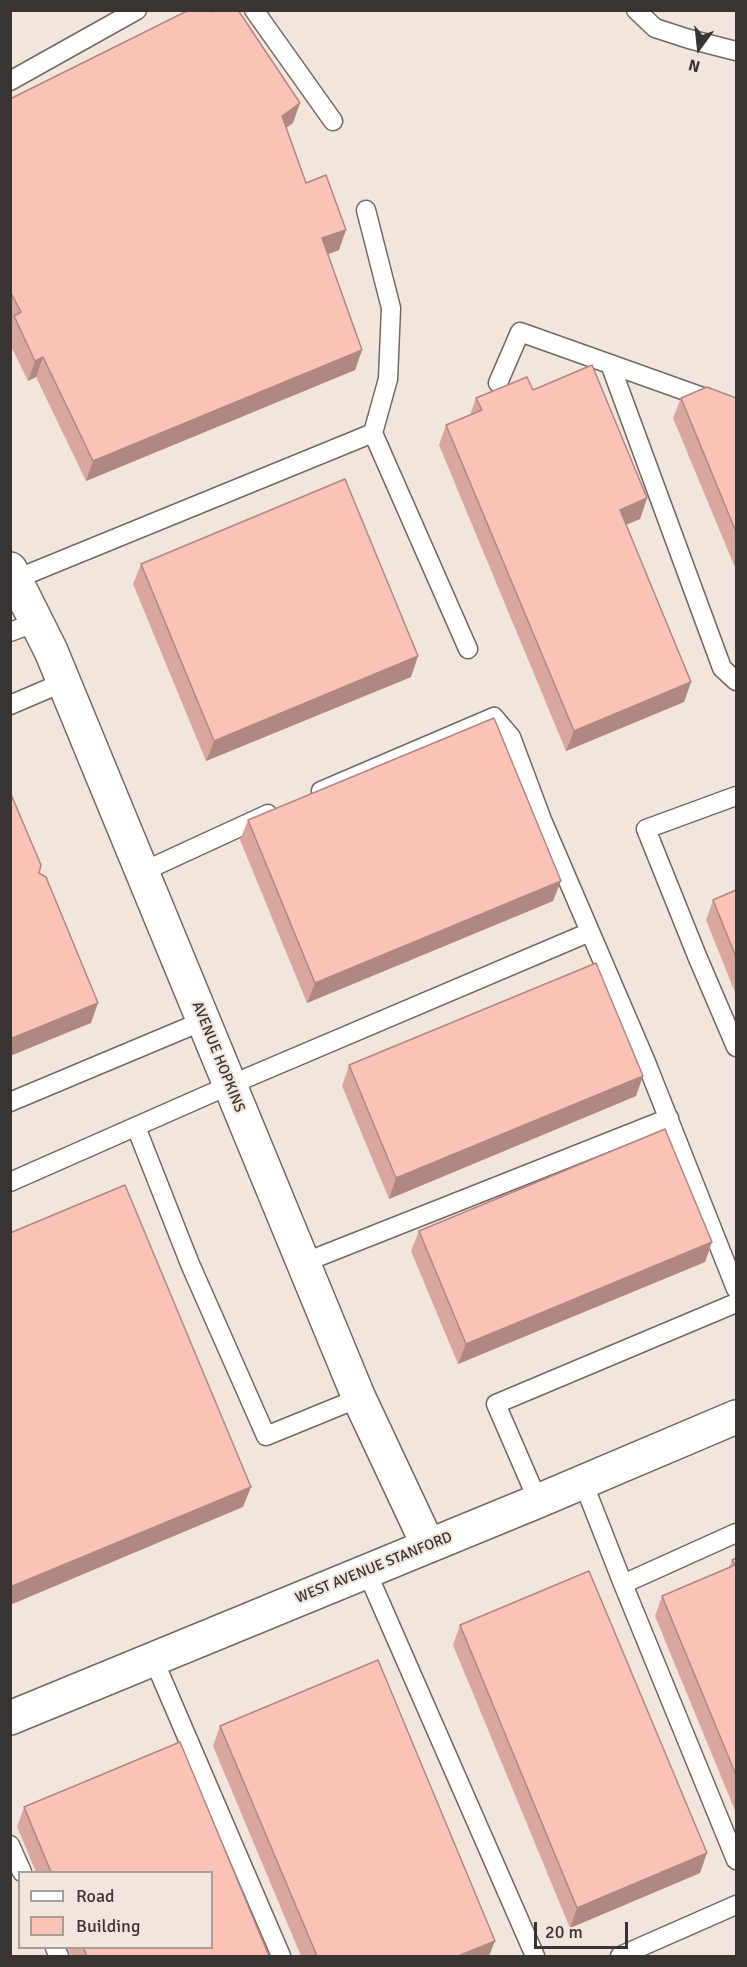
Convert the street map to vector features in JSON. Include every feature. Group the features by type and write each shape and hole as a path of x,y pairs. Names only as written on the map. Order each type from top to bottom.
{"street":[{"name":"AVENUE HOPKINS","path":"13,574 24,627 64,682 359,1398 428,1545"},
{"name":"WEST AVENUE STANFORD","path":"12,1712 153,1658 538,1501 736,1417"}],"lane":[{"path":"10,81 137,10"},
{"path":"254,10 333,121"},
{"path":"636,10 656,28 736,51"},
{"path":"366,210 391,308 388,379 373,433 468,650"},
{"path":"498,383 520,332 736,410"},
{"path":"610,364 722,668 736,681"},
{"path":"13,574 373,433"},
{"path":"10,705 64,682"},
{"path":"302,799 494,717 512,737 542,820 669,1118 736,1289"},
{"path":"736,796 646,829 736,1047"},
{"path":"142,872 281,809"},
{"path":"10,1182 230,1085 591,932"},
{"path":"10,1102 203,1021"},
{"path":"303,1263 669,1118"},
{"path":"136,1127 190,1264 266,1436 359,1398"},
{"path":"538,1501 496,1404 736,1303"},
{"path":"583,1482 736,1860"},
{"path":"623,1584 736,1533"},
{"path":"366,1570 536,1956"},
{"path":"153,1658 281,1956"},
{"path":"10,1845 22,1871"},
{"path":"621,1956 736,1905"}],"building":[{"path":"189,10 212,10 213,12 215,10 238,10 300,103 282,116 306,183 326,175 346,230 322,238 362,350 93,461 43,357 35,361 14,316 21,312 10,291 10,99"},
{"path":"592,365 647,498 620,510 691,682 574,731 446,425 482,410 476,398 527,377 533,390"},
{"path":"707,387 736,398 736,532 681,398"},
{"path":"345,479 418,656 214,741 141,564"},
{"path":"494,718 561,881 315,983 248,820"},
{"path":"10,792 41,865 39,873 46,877 98,1003 10,1039"},
{"path":"736,890 736,957 713,900"},
{"path":"596,963 643,1076 396,1178 349,1065"},
{"path":"665,1129 712,1242 466,1344 419,1231"},
{"path":"125,1185 251,1487 10,1587 10,1233"},
{"path":"736,1558 736,1775 662,1596 735,1565 732,1560"},
{"path":"589,1571 707,1853 577,1908 460,1625"},
{"path":"378,1660 495,1941 458,1956 317,1956 220,1726"},
{"path":"180,1742 269,1956 87,1956 84,1949 213,1949 213,1871 51,1871 24,1807"}]}
